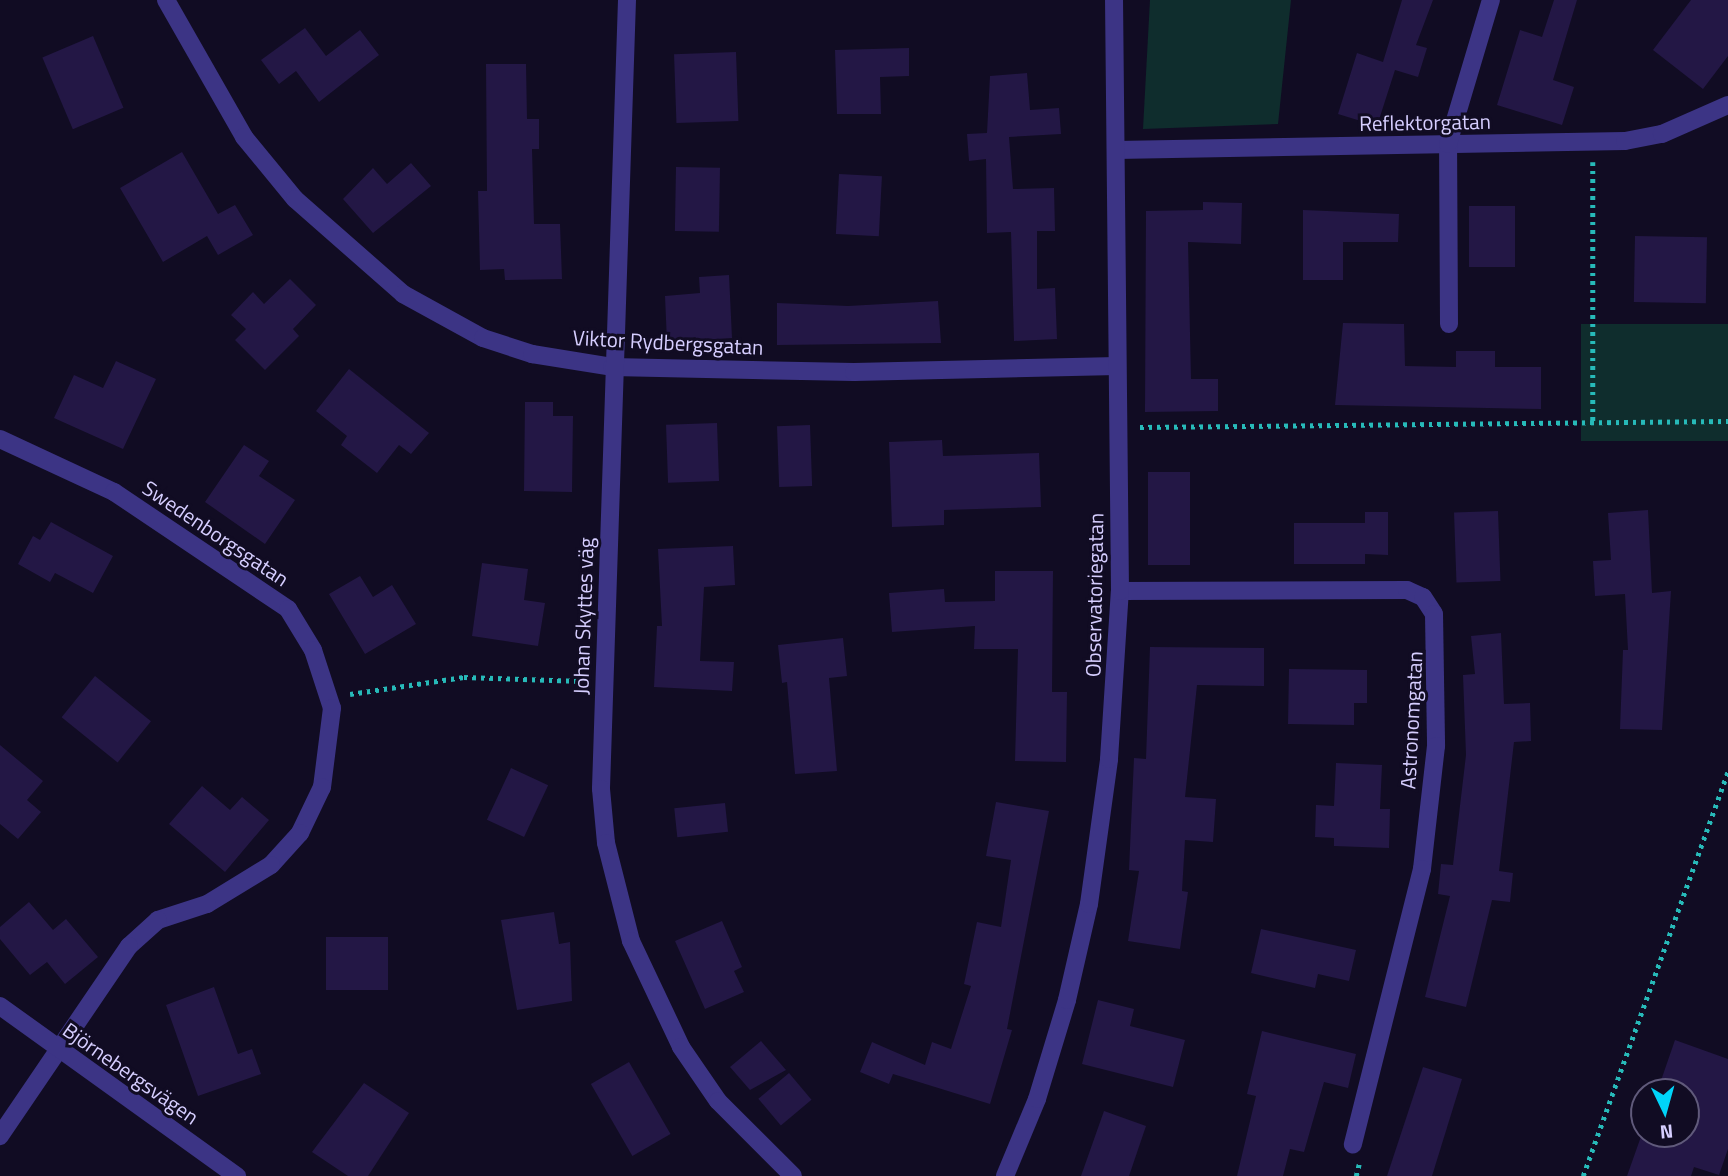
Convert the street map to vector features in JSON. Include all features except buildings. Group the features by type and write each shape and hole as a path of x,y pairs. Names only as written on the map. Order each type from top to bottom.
{"street":[{"name":"Viktor Rydbergsgatan","path":"166,0 195,61 244,137 295,199 348,252 403,294 483,338 532,354 612,367 854,372 1117,366"},
{"name":"Johan Skyttes väg","path":"627,0 603,681 601,789 606,843 631,942 681,1047 718,1101 793,1176"},
{"name":"Observatoriegatan","path":"1005,1176 1041,1087 1089,904 1109,759 1120,591 1114,0"},
{"path":"1449,324 1448,144 1491,0"},
{"name":"Reflektorgatan","path":"1116,150 1593,143 1662,134 1728,105"},
{"name":"Swedenborgsgatan","path":"0,439 114,492 288,609 313,650 331,708 322,787 300,833 271,865 207,904 158,920 129,946 0,1136"},
{"name":"Astronomgatan","path":"1120,591 1407,590 1423,597 1434,614 1436,746 1422,869 1353,1144"},
{"name":"Björnebergsvägen","path":"0,1006 237,1176"}],"path":[{"path":"1593,143 1593,424"},
{"path":"1118,427 1728,421"},
{"path":"327,698 464,677 603,681"},
{"path":"1583,1176 1728,771"}],"green space":[{"path":"1150,0 1291,0 1278,124 1143,129"},
{"path":"1581,324 1728,324 1728,441 1581,441"}]}
